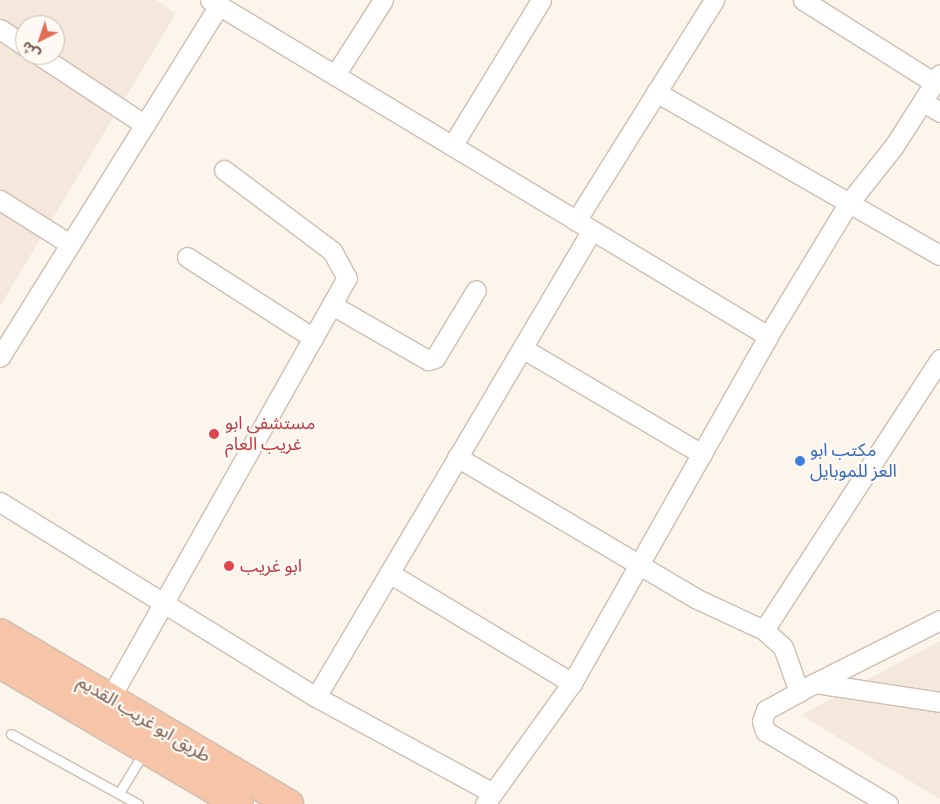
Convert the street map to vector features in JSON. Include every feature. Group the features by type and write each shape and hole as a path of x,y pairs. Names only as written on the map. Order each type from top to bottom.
{"highway":[{"name":"طريق ابو غريب القديم","path":"0,633 288,804"},
{"name":"طريق ابو غريب القديم","path":"0,664 239,804"}],"street":[{"path":"335,75 383,0"},
{"path":"452,146 541,0"},
{"path":"316,696 522,348 584,225 656,92 714,0"},
{"path":"0,502 316,696 489,798 572,683 768,336 848,204 923,102 937,78 803,0"},
{"path":"2,351 145,125 215,3 768,336"},
{"path":"0,29 15,39"},
{"path":"54,65 145,125"},
{"path":"656,92 848,204 940,255"},
{"path":"923,102 940,112"},
{"path":"110,698 347,278 332,251 224,170"},
{"path":"0,200 70,244"},
{"path":"187,257 313,338"},
{"path":"332,305 428,360 435,358 476,290"},
{"path":"522,348 702,454"},
{"path":"764,630 940,359"},
{"path":"457,457 638,566 764,630 783,647 807,687"},
{"path":"389,572 572,683"},
{"path":"888,804 765,732 766,710 807,687 940,620"},
{"path":"807,687 940,702"}],"lane":[{"path":"11,734 138,804"},
{"path":"119,793 146,749"}],"shaded area":[{"path":"0,0 156,0 176,13 0,306"},
{"path":"940,641 940,799 801,715"}],"place":[{"name":"مستشفى ابو غريب العام","path":"214,434"},
{"name":"مكتب ابو العز للموبايل","path":"800,461"},
{"name":"ابو غريب","path":"229,566"}]}
